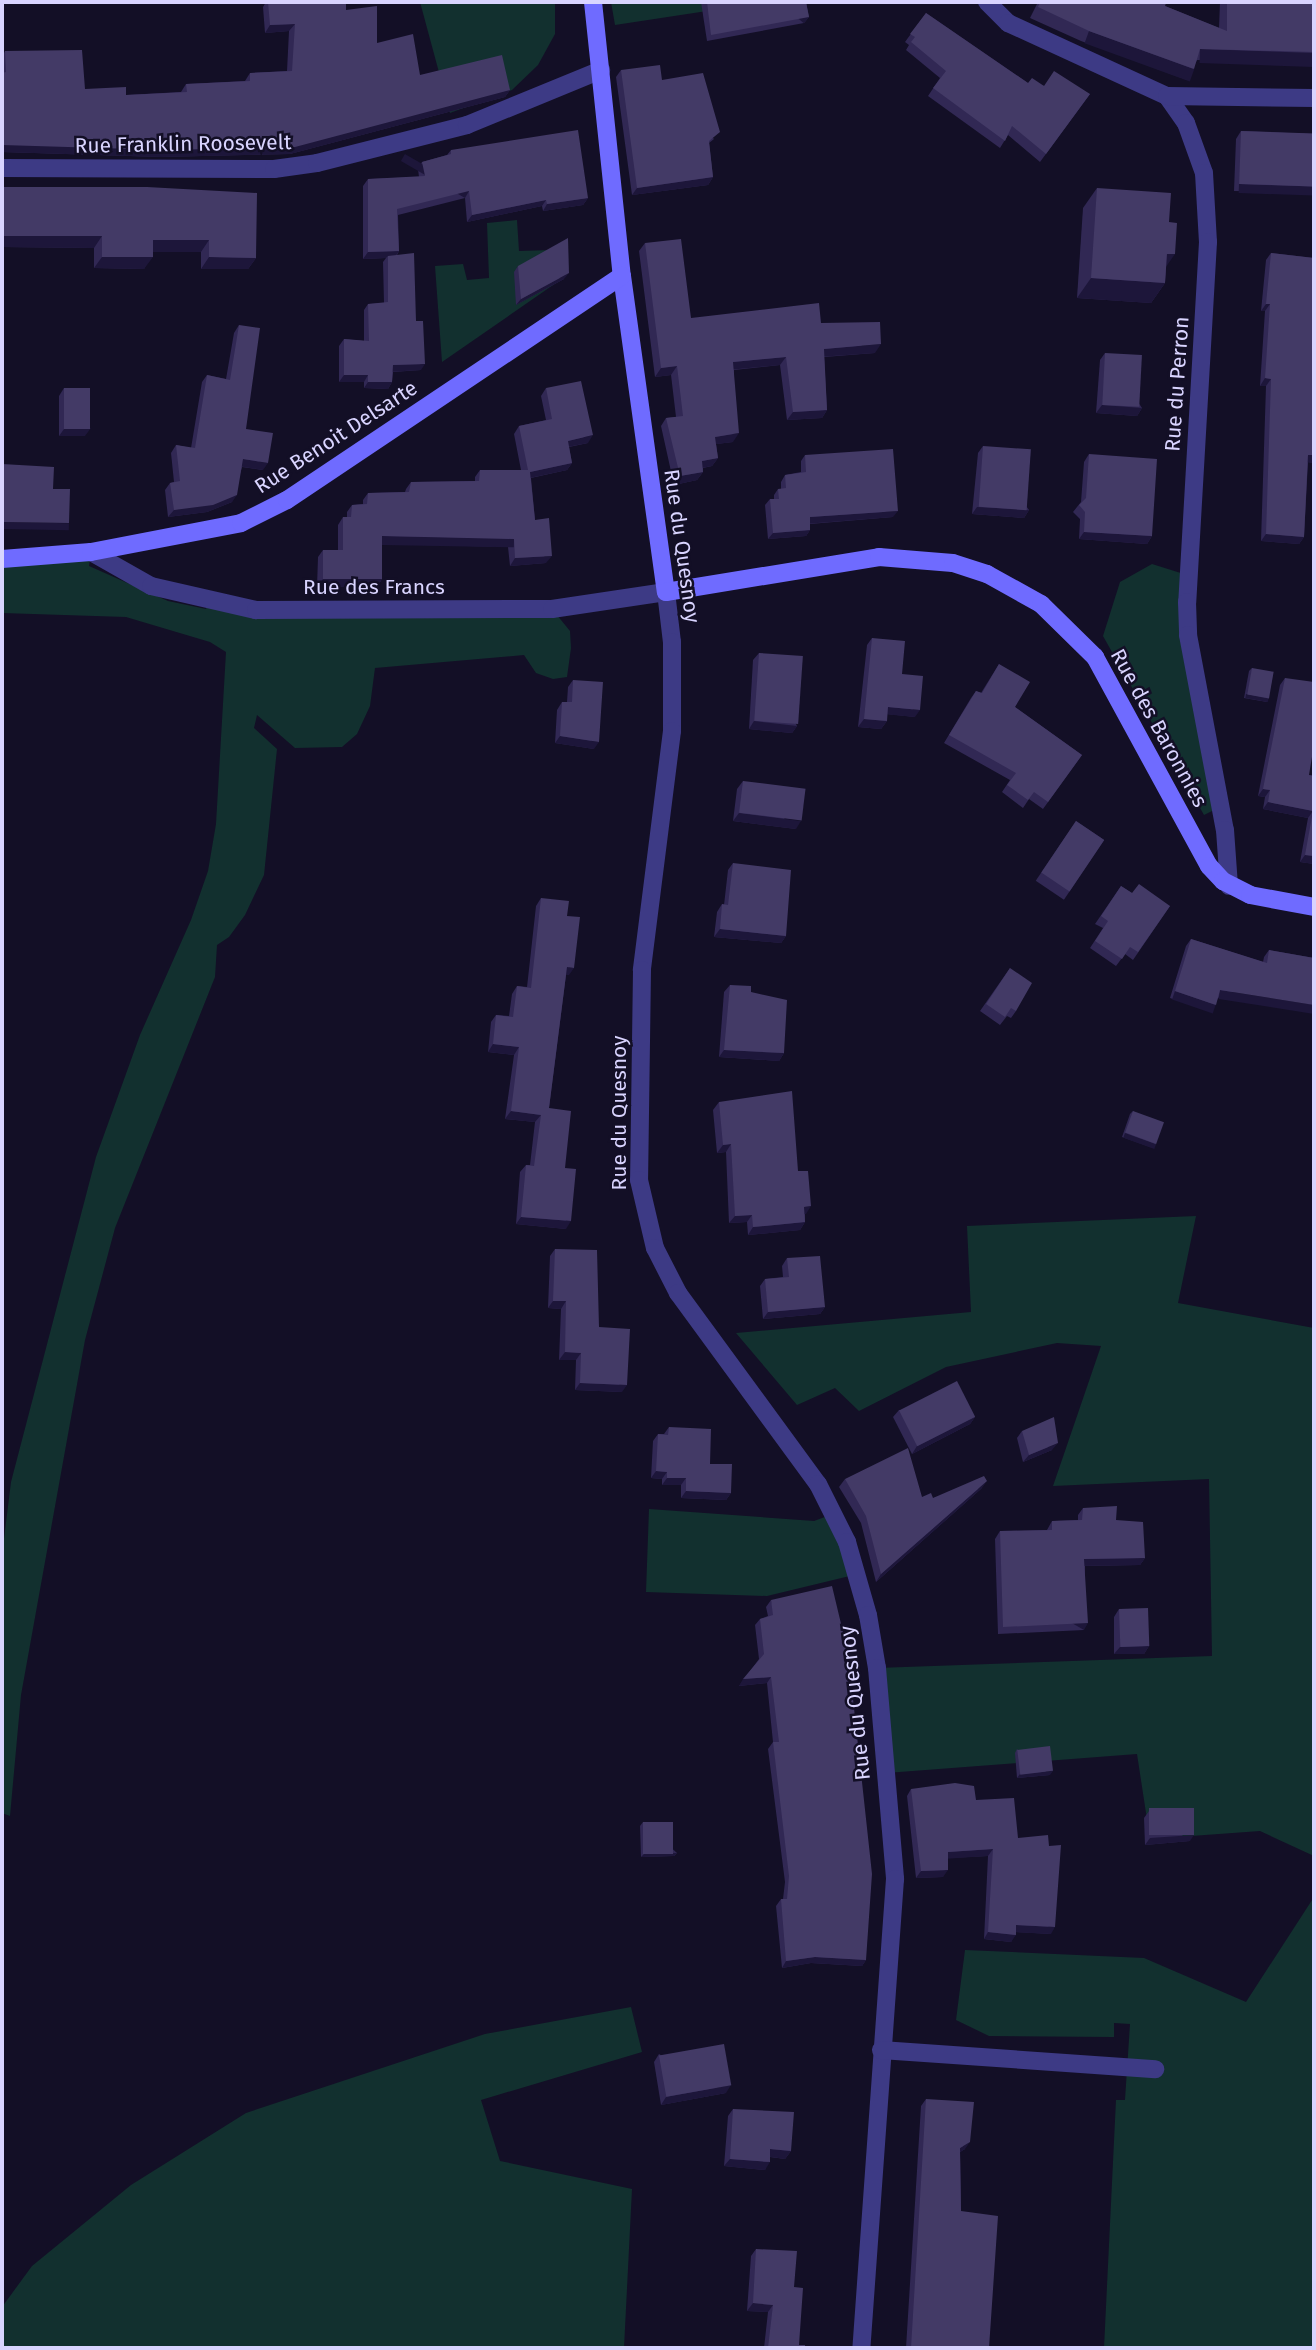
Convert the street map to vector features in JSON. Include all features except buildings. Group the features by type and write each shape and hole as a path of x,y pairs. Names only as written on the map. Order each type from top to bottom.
{"street":[{"name":"Rue du Quesnoy","path":"593,2 622,276 672,642 672,731 642,970 639,1180 655,1248 678,1293 818,1484 858,1574 877,1668 895,1879 861,2348"},
{"path":"987,2 1008,23 1167,96 1314,98"},
{"name":"Rue Franklin Roosevelt","path":"2,168 274,169 317,163 467,125 601,71"},
{"name":"Rue du Perron","path":"1167,96 1186,123 1204,173 1207,197 1208,242 1186,602 1188,635 1225,830 1229,886"},
{"name":"Rue Benoit Delsarte","path":"2,559 91,552 241,523 287,500 622,276"},
{"name":"Rue des Francs","path":"91,552 151,586 256,610 552,609 666,592"},
{"name":"Rue des Baronnies","path":"666,592 879,557 953,564 1018,589 1066,625 1095,657 1209,866 1229,886 1250,895 1314,906"},
{"path":"881,2050 1155,2069"}],"green space":[{"path":"420,2 555,2 555,34 538,65 512,90 450,113"},
{"path":"611,2 706,2 707,11 615,25"},
{"path":"517,220 519,251 551,250 556,283 442,362 435,266 463,264 467,280 489,278 487,223"},
{"path":"91,552 89,566 168,601 206,609 207,600 552,609 570,631 571,648 567,677 553,679 536,673 524,655 375,668 370,706 357,734 342,747 295,748 257,715 254,728 277,749 264,875 245,915 229,937 217,945 215,977 115,1228 85,1340 21,1695 10,1816 2,1813 2,1555 11,1482 96,1157 140,1035 191,920 208,871 216,824 226,652 210,642 126,617 2,613 2,559"},
{"path":"1152,564 1187,575 1220,807 1204,815 1103,636 1120,582"},
{"path":"1196,1216 1178,1303 1314,1328 1314,1856 1260,1831 1150,1839 1137,1754 886,1773 877,1668 1212,1656 1209,1479 1053,1486 1101,1346 1057,1343 946,1367 859,1411 835,1388 797,1405 736,1333 971,1312 967,1226"},
{"path":"649,1509 814,1521 833,1514 858,1574 767,1596 646,1592"},
{"path":"1314,1897 1314,2348 1104,2348 1116,2100 1125,2100 1130,2024 1114,2023 1114,2037 989,2036 956,2020 965,1950 1144,1958 1246,2002"},
{"path":"631,2007 642,2052 481,2100 500,2161 632,2189 624,2348 2,2348 2,2307 32,2266 131,2185 246,2113 485,2034"}]}
